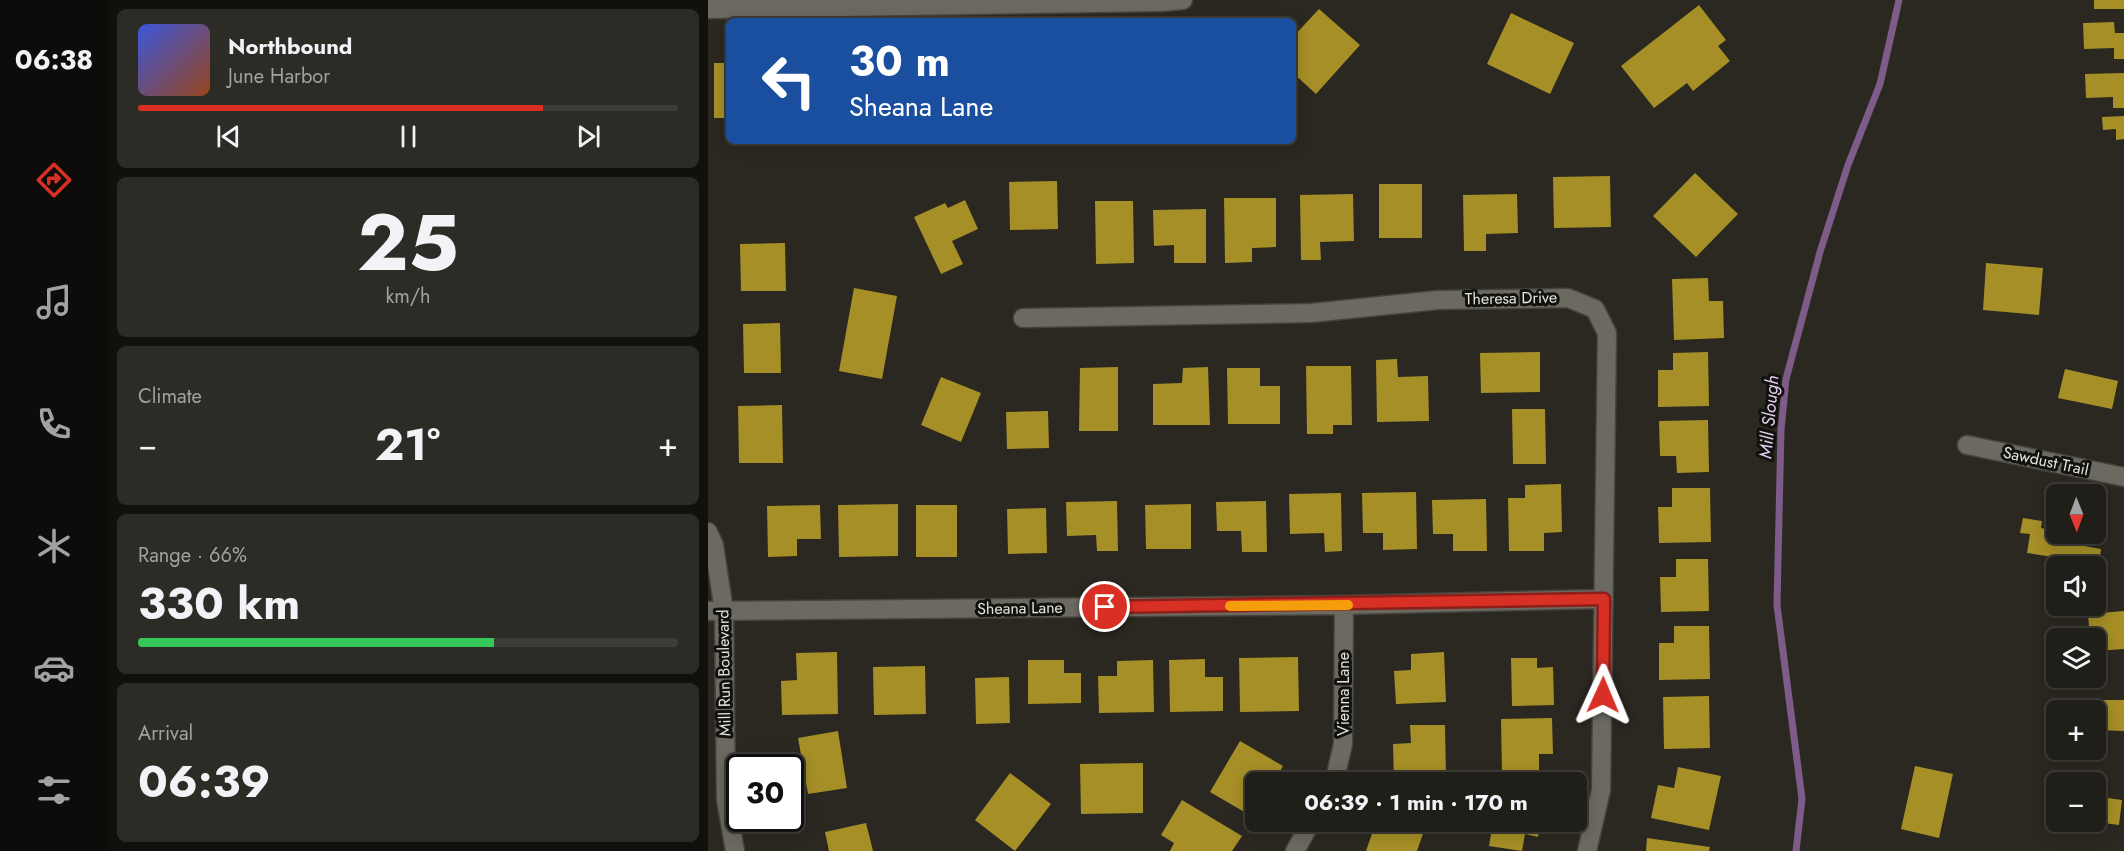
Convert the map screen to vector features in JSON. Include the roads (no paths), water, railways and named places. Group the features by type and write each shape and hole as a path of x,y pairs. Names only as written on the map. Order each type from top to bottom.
{"street":[{"path":"708,9 1149,3 1183,0"},
{"name":"Theresa Drive","path":"1023,318 1311,313 1462,299 1568,298 1595,309 1607,333 1604,599 1601,790 1587,851"},
{"name":"Sawdust Trail","path":"1967,445 2124,477"},
{"name":"Mill Run Boulevard","path":"708,532 714,545 726,800 735,851"},
{"name":"Sheana Lane","path":"716,611 1344,605 1604,599"},
{"name":"Vienna Lane","path":"1337,772 1343,744 1344,605"},
{"path":"1295,851 1305,832"}],"waterway":[{"name":"Mill Slough","path":"1796,851 1802,799 1777,605 1781,430 1786,379 1820,252 1848,165 1880,84 1899,0"}]}
